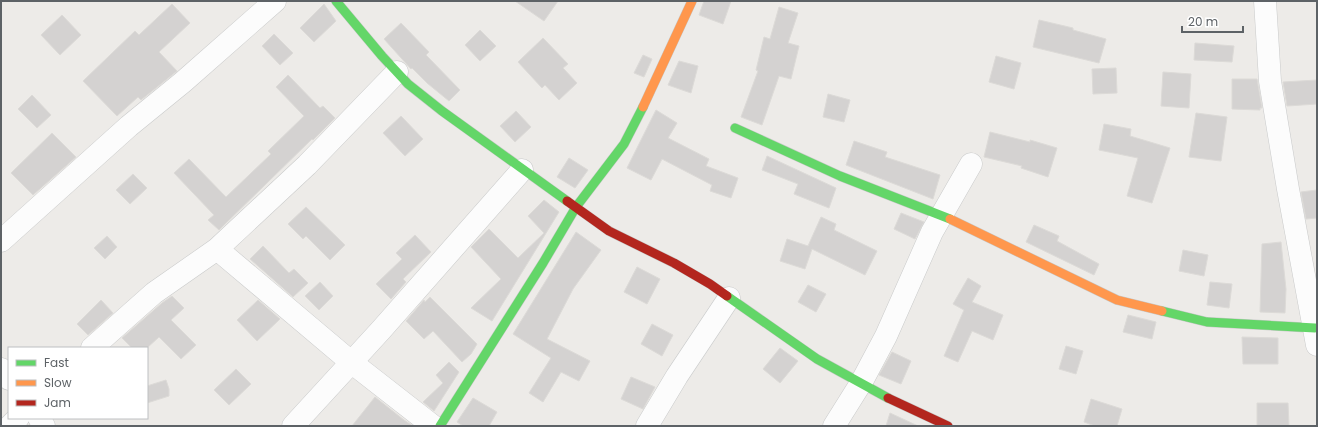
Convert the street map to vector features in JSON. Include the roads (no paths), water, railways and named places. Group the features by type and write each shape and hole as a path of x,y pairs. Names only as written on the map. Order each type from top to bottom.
{"street":[{"path":"1,241 129,126 183,82 275,1"},
{"path":"336,1 408,84 522,170 609,231 674,263 710,284 817,359 888,398 948,426"},
{"path":"440,426 543,263 576,207 624,144 652,92 692,1"},
{"path":"735,128 840,176 941,215 1117,300 1207,322 1316,338 1288,189 1270,81 1265,1"},
{"path":"93,347 154,292 217,249 307,165 397,72"},
{"path":"834,426 861,383 886,336 932,232 971,164"},
{"path":"293,426 522,170"},
{"path":"217,249 351,362 433,426"},
{"path":"647,426 677,376 729,298"},
{"path":"1,369 8,378"}]}
